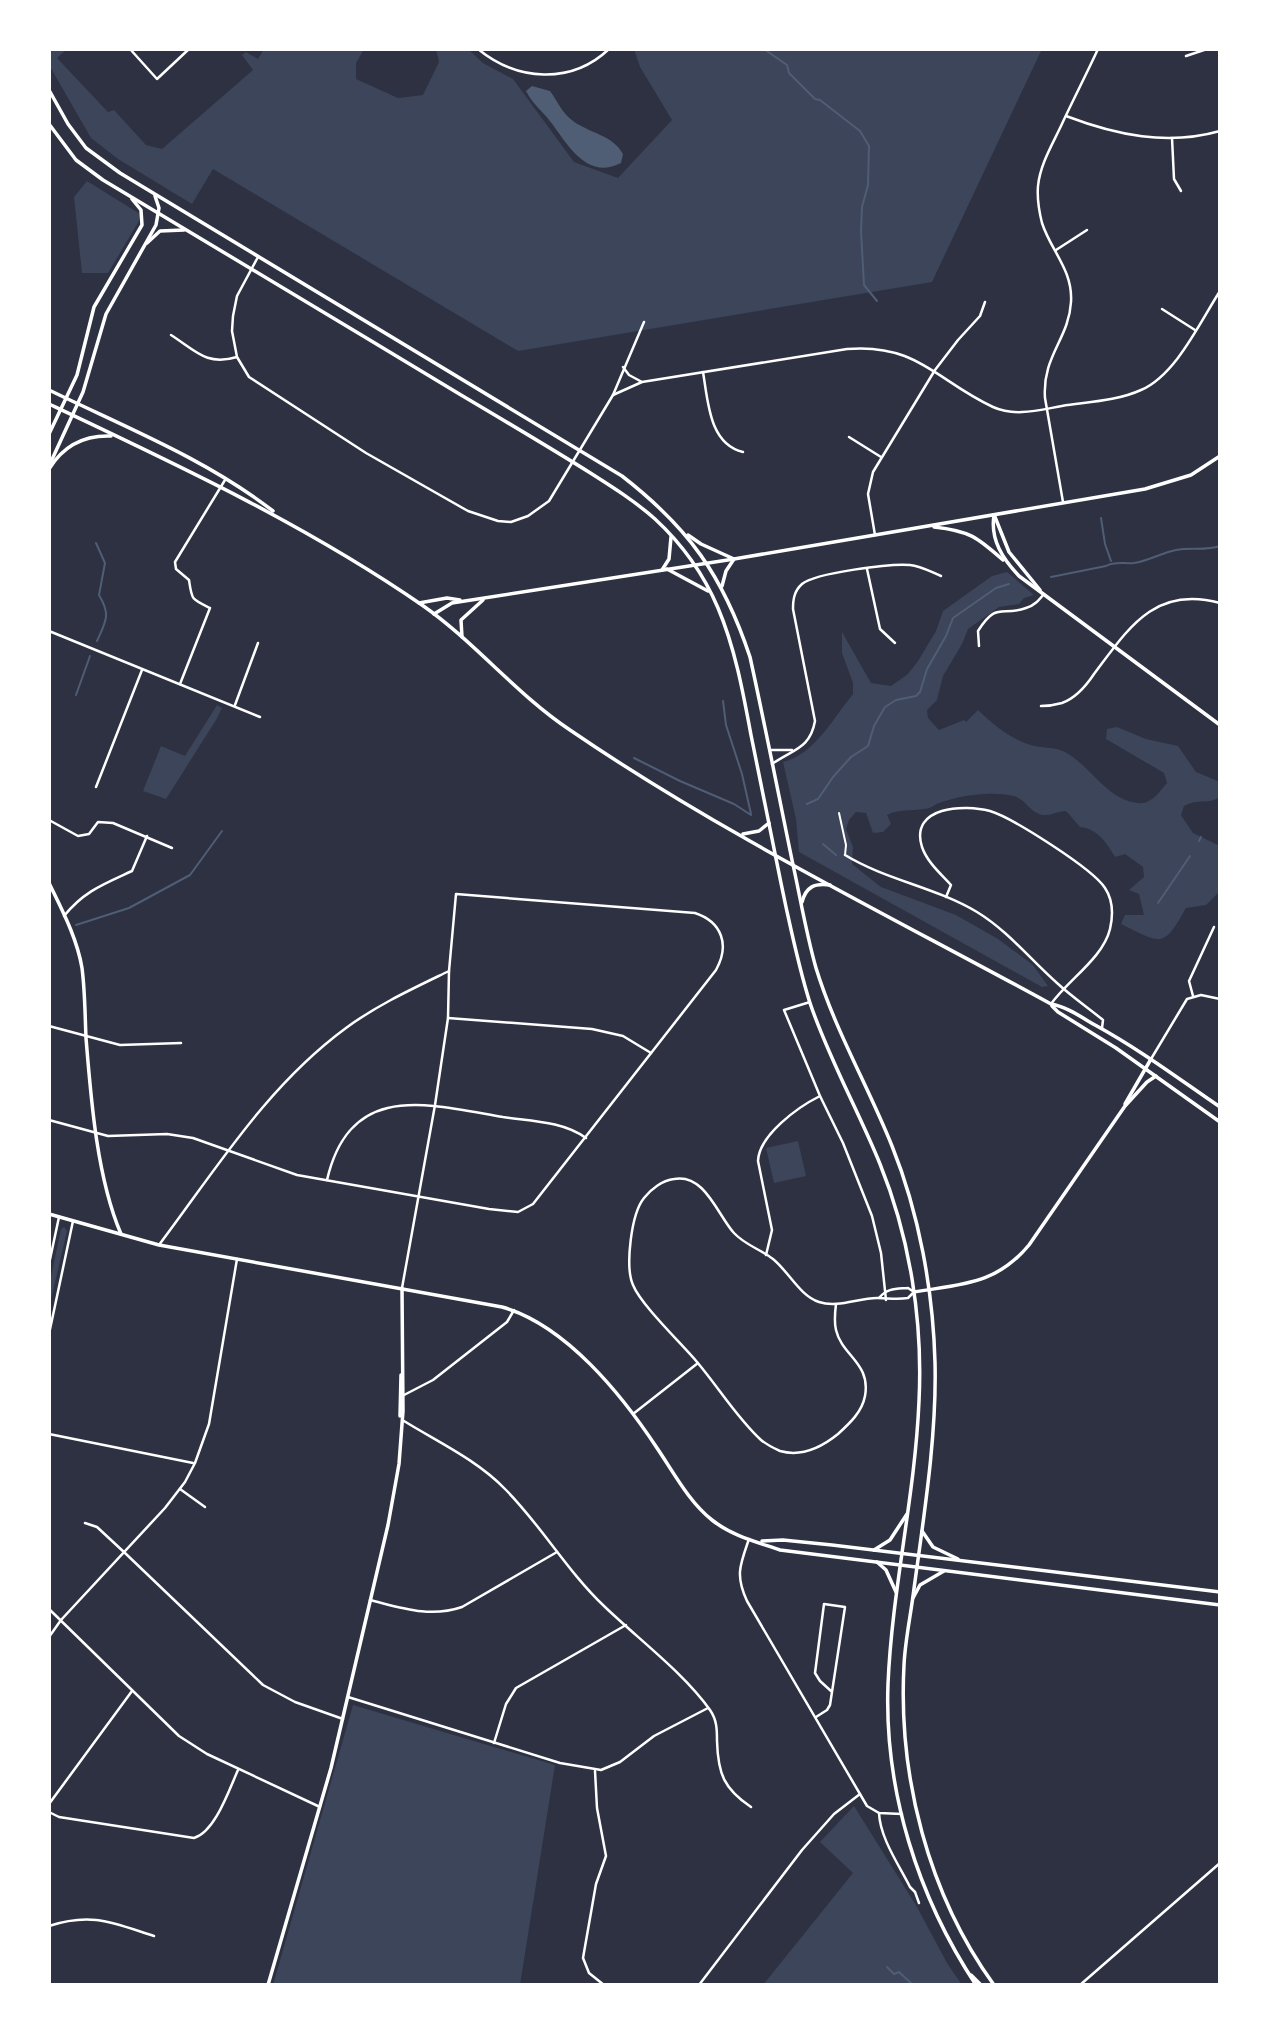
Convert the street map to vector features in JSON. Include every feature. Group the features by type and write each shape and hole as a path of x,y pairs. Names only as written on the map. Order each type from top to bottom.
{"main road":[{"path":"49,90 68,124 86,148 153,193 630,482 683,532 708,563 722,588 750,657 817,970 830,1006 893,1149 906,1185 922,1247 934,1334 934,1392 905,1657 903,1696 907,1745 921,1832 946,1899 966,1941 994,1985"},
{"path":"49,124 76,160 94,174 625,495 671,535 716,604 730,641 810,1002 834,1064 886,1179 902,1232 914,1292 919,1340 919,1398 888,1679 888,1729 902,1814 924,1888 941,1927 976,1985"},
{"path":"49,468 78,404 106,314 156,225 158,202 153,193"},
{"path":"49,433 77,375 94,307 142,225 141,210 128,195"},
{"path":"142,248 160,232 186,230"},
{"path":"49,390 185,456 255,497 283,519"},
{"path":"49,404 283,519 419,603 462,637 533,702 569,730 640,776 793,864 1051,1004 1062,1006 1102,1028 1220,1107"},
{"path":"49,468 63,450 74,443 97,435 115,436"},
{"path":"434,614 452,603 875,536 1169,484 1201,470 1220,456"},
{"path":"994,515 992,527 998,548 1010,566"},
{"path":"994,515 1009,552 1044,594"},
{"path":"928,526 958,530 978,538 1019,576 1220,725"},
{"path":"683,532 701,544 734,559"},
{"path":"665,570 671,535"},
{"path":"722,588 726,571 734,559"},
{"path":"665,570 709,591"},
{"path":"419,603 447,598 465,601"},
{"path":"462,637 461,620 484,599"},
{"path":"740,834 759,831 769,823"},
{"path":"49,883 82,967 86,1037 97,1134 108,1198 121,1235"},
{"path":"802,904 809,888 820,884 832,885"},
{"path":"1051,1004 1058,1012 1101,1037 1220,1122"},
{"path":"1125,1106 1128,1096 1151,1059"},
{"path":"914,1292 979,1281 997,1274 1013,1263 1029,1245 1125,1106 1156,1076"},
{"path":"49,1214 159,1245 514,1310 534,1319 568,1345 605,1381 633,1414 700,1509 722,1527 780,1550 1220,1605"},
{"path":"268,1985 343,1719 399,1464 404,1395 402,1288"},
{"path":"401,1419 399,1397 402,1370"},
{"path":"874,1550 890,1540 908,1513"},
{"path":"921,1530 933,1547 958,1559"},
{"path":"760,1542 783,1540 1220,1591"},
{"path":"877,1562 892,1579 897,1596"},
{"path":"912,1600 920,1585 944,1571"},
{"path":"967,1971 981,1985"}],"street":[{"path":"130,49 157,79 189,49"},
{"path":"478,49 511,68 528,74 547,75 580,68 595,61 609,49"},
{"path":"1064,503 1044,391 1046,371 1066,328 1071,306 1068,273 1043,225 1038,185 1048,154 1098,49"},
{"path":"1186,56 1206,49"},
{"path":"1066,116 1112,132 1150,138 1172,138 1220,131"},
{"path":"1172,138 1174,179 1181,191"},
{"path":"1056,250 1087,230"},
{"path":"258,257 237,296 233,316 232,331 237,357 249,377 366,453 468,511 498,521 511,522 538,510 549,501 613,395 644,322"},
{"path":"613,395 642,382 847,349 869,348 904,355 935,370 982,402 1002,411 1020,413 1120,396 1142,390 1158,380 1173,364 1220,291"},
{"path":"875,536 869,487 881,457 935,370 979,316 985,302"},
{"path":"1162,309 1195,330"},
{"path":"170,335 206,358 216,361 237,357"},
{"path":"623,367 629,375 642,382"},
{"path":"703,372 709,408 716,429 732,449 743,452"},
{"path":"849,437 881,457"},
{"path":"180,684 210,608 193,600 189,592 189,580 176,569 175,562 225,480"},
{"path":"772,764 809,740 815,721 793,609 795,592 803,583 811,579 867,569 909,565 941,576"},
{"path":"867,569 880,629 895,643"},
{"path":"978,646 978,631 991,615 1007,610 1025,609 1044,594"},
{"path":"1041,706 1063,703 1077,694 1133,623 1156,608 1193,599 1220,603"},
{"path":"49,631 260,717"},
{"path":"234,707 258,643"},
{"path":"96,787 143,668"},
{"path":"769,749 795,750"},
{"path":"946,897 951,885 927,857 921,845 920,834 930,816 948,808 977,808 1005,817 1091,872 1105,887 1110,899 1110,930 1101,950 1051,1004"},
{"path":"49,820 78,836 89,834 94,825 102,821 173,848"},
{"path":"64,916 76,900 89,891 132,871 147,836"},
{"path":"845,855 864,867 946,897 992,922 1063,988 1103,1020 1102,1028"},
{"path":"49,1120 108,1136 180,1135 280,1170 327,1180 419,1196 509,1212 523,1210 533,1204 586,1138 686,1011 721,961 724,946 722,936 709,919 695,913 456,894 447,1018 435,1105 419,1196 402,1288"},
{"path":"1193,996 1189,981 1214,928"},
{"path":"159,1245 227,1150 300,1066 347,1027 373,1010 449,971"},
{"path":"1151,1059 1186,999 1208,995 1220,999"},
{"path":"810,1002 784,1010 872,1216 881,1253 886,1300"},
{"path":"447,1018 592,1029 623,1036 652,1053"},
{"path":"49,1026 120,1045 181,1044"},
{"path":"766,1255 772,1230 758,1161 759,1152 794,1111 820,1096"},
{"path":"327,1180 347,1133 365,1117 407,1104 435,1105 565,1127 586,1138"},
{"path":"835,1304 836,1330 864,1376 864,1398 850,1423 828,1442 815,1449 794,1453 782,1451 762,1441 641,1298 632,1283 629,1262 639,1206 644,1197 661,1184 671,1179 688,1180 706,1194 736,1236 766,1255 810,1298 835,1304 880,1298 908,1298 914,1292 908,1288 885,1291 880,1298"},
{"path":"49,1264 59,1217"},
{"path":"49,1334 73,1221"},
{"path":"49,1637 61,1620 125,1553 180,1489 195,1463 209,1423 237,1259"},
{"path":"404,1395 433,1380 507,1322 514,1310"},
{"path":"633,1414 698,1363"},
{"path":"401,1419 491,1476 519,1504 595,1597 662,1659 708,1708 716,1724 718,1757 727,1787 751,1807"},
{"path":"49,1434 195,1463"},
{"path":"180,1489 205,1507"},
{"path":"85,1523 97,1527 263,1685 295,1702 343,1719"},
{"path":"749,1539 739,1570 742,1589 867,1806 879,1813 902,1814"},
{"path":"370,1600 425,1613 451,1611 558,1552"},
{"path":"815,1717 830,1706 845,1606 824,1604 815,1673 831,1691"},
{"path":"49,1609 179,1736 207,1754 320,1807"},
{"path":"494,1743 506,1703 516,1688 626,1625"},
{"path":"49,1804 132,1690"},
{"path":"348,1698 560,1763 595,1771 620,1762 654,1736 708,1708"},
{"path":"49,1812 59,1817 194,1838 211,1826 238,1769"},
{"path":"595,1771 597,1808 606,1856 596,1884 583,1958 589,1973 604,1985"},
{"path":"699,1985 802,1850 834,1814 860,1794"},
{"path":"879,1813 879,1824 919,1903"},
{"path":"1080,1985 1220,1863"},
{"path":"915,1892 924,1888"},
{"path":"49,1926 92,1918 154,1936"}],"lane":[{"path":"839,813 846,845 845,855"}],"shaded area":[{"path":"49,49 67,49 57,58 108,112 114,110 146,145 162,149 253,70 242,55 246,52 258,59 264,49 364,49 356,63 356,79 398,98 423,95 439,62 436,49 468,49 483,63 513,79 574,162 618,178 672,120 640,67 634,49 1042,49 932,282 518,351 213,169 192,204 118,159 91,138 49,65"},
{"path":"532,86 550,91 573,121 607,138 619,148 623,154 621,163 599,167 581,159 529,96 526,91"},
{"path":"87,181 140,214 139,221 108,273 82,273 74,197"},
{"path":"1007,572 1034,595 1024,598 1019,604 999,607 968,629 943,676 937,700 927,710 928,718 939,730 964,720 966,722 978,710 1016,739 1031,745 1063,751 1082,764 1107,789 1138,803 1151,800 1161,790 1167,783 1164,773 1106,739 1107,729 1117,727 1146,739 1178,746 1196,772 1220,782 1220,797 1184,806 1181,815 1193,833 1220,846 1220,891 1206,905 1186,908 1172,931 1160,939 1145,936 1121,924 1125,915 1144,915 1139,894 1129,890 1144,877 1143,867 1125,854 1115,857 1101,837 1092,830 1080,827 1066,811 1041,815 1014,796 986,794 957,798 926,809 892,813 887,815 891,824 883,832 873,833 866,813 856,812 849,820 846,829 853,847 852,864 881,887 956,915 998,939 1033,965 1048,986 1042,987 799,852 796,819 783,762 794,758 814,743 853,694 853,683 842,653 842,632 871,683 891,686 908,674 918,661 936,631 943,611 992,576"},
{"path":"217,705 222,708 216,720 166,799 143,791 161,746 185,756"},
{"path":"798,1141 806,1176 774,1183 766,1148"},
{"path":"64,1227 67,1231 49,1308 49,1286 61,1229"},
{"path":"353,1705 555,1765 520,1985 273,1985"},
{"path":"854,1806 962,1985 763,1985 853,1873 820,1842"}],"waterway":[{"path":"764,49 787,65 789,73 815,99 860,131 869,146 868,185 862,207 861,231 864,285 877,301"},
{"path":"1101,518 1111,561"},
{"path":"96,543 105,563 99,595 106,613 105,623 97,641"},
{"path":"1051,577 1113,564 1139,562 1176,550 1220,546"},
{"path":"807,804 818,799 851,757 868,746 874,726 885,707 896,700 916,696 920,692 927,669 953,618 996,588 1009,584"},
{"path":"76,695 90,656"},
{"path":"723,701 726,725 742,774 751,814"},
{"path":"634,758 734,804 751,815"},
{"path":"76,925 129,908 190,875 222,831"},
{"path":"1199,841 1201,837"},
{"path":"823,844 836,855"},
{"path":"1158,903 1190,856"},
{"path":"887,1967 894,1974 899,1972 913,1985"}]}
